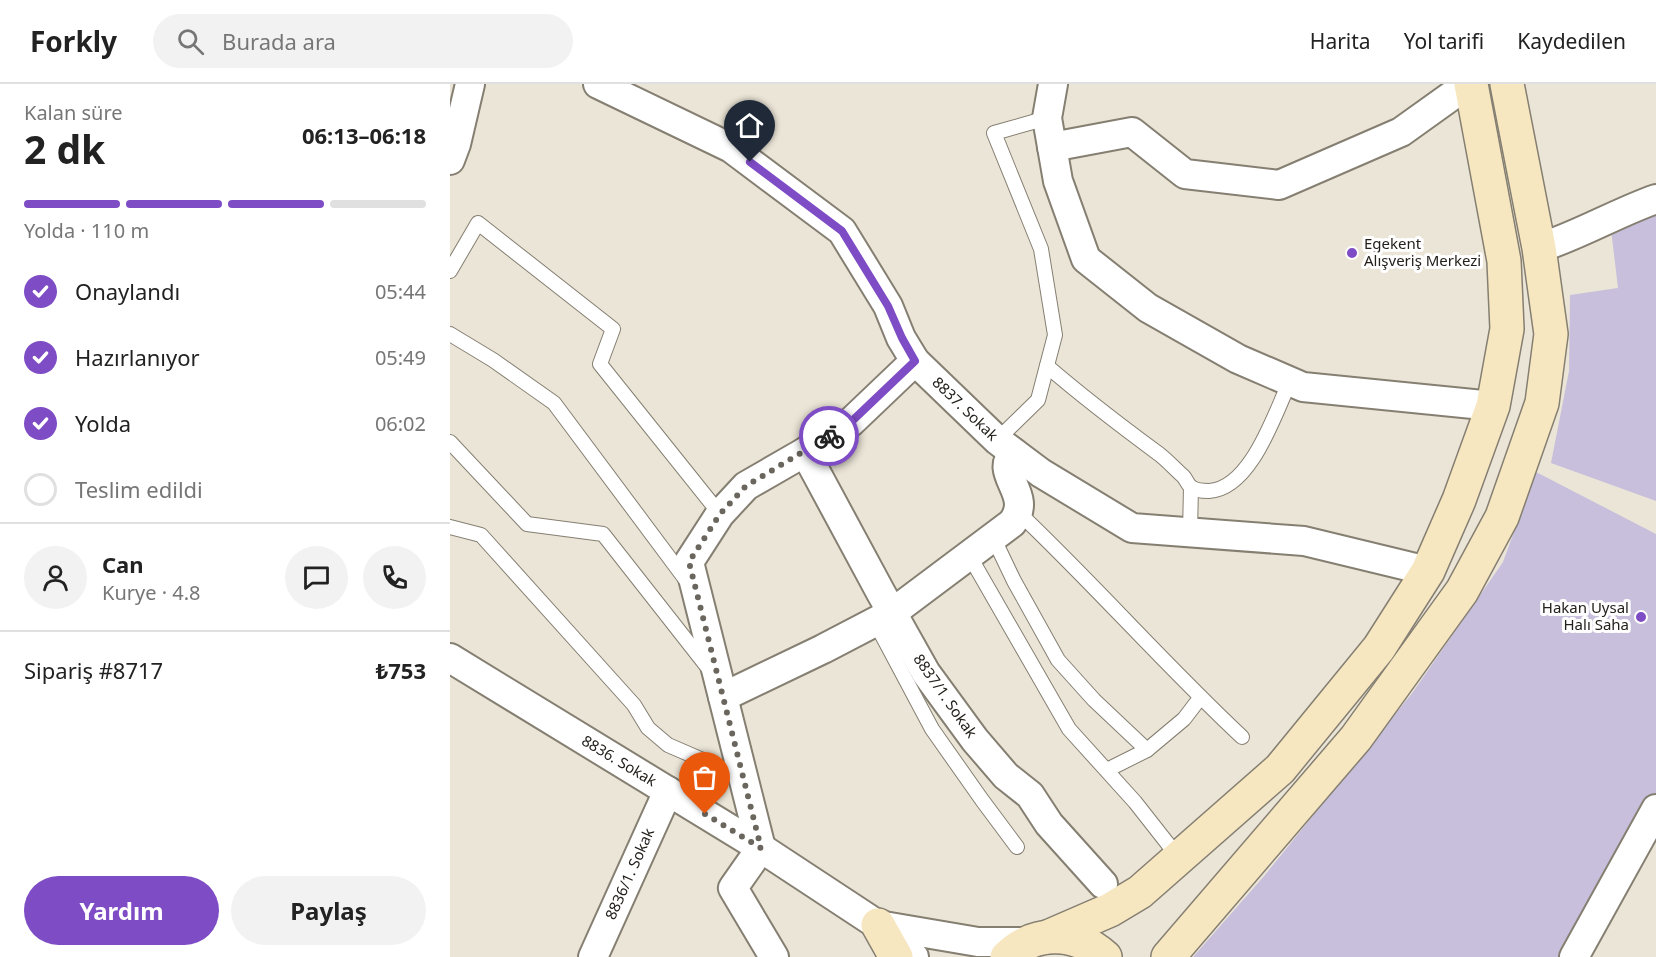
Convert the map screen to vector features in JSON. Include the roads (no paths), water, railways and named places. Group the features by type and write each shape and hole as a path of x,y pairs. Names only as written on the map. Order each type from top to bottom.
{"street":[{"path":"450,160 470,84"},
{"name":"8837. Sokak","path":"598,84 731,148 842,231 888,306 915,361 1005,447 1041,473 1132,528 1304,541 1428,571"},
{"path":"1053,84 1047,118 1058,181 1086,259 1148,308 1238,359 1303,387 1493,406"},
{"path":"1028,945 1110,910 1140,892 1280,769 1379,648 1428,571 1459,500 1493,406 1507,329 1504,261 1470,84 1401,132 1279,185 1185,174 1132,132 1052,147"},
{"path":"1168,957 1356,738 1462,591 1502,516 1542,403 1551,334 1539,248 1507,84"},
{"path":"1539,248 1561,241 1635,207 1656,200"},
{"path":"774,957 733,888 761,848 689,562 720,514 746,486 851,422 915,361"},
{"path":"722,691 774,674 884,617 1012,523 1020,504 1007,467 1010,457 1005,447"},
{"name":"8837/1. Sokak","path":"805,452 884,617 975,740 1006,776 1030,795 1049,824 1102,884"},
{"path":"1428,571 1462,591"},
{"name":"8836. Sokak","path":"450,658 761,848 878,924"},
{"name":"8836/1. Sokak","path":"593,957 668,791"},
{"path":"1574,957 1656,809"},
{"path":"878,924 978,942 1028,945 1073,938 1094,947 1105,957"},
{"path":"878,924 896,957"},
{"path":"878,924 914,957"}],"lane":[{"path":"1005,447 1038,400 1055,335 1041,249 994,132 1047,118"},
{"path":"450,271 478,224 613,329 600,364 720,514"},
{"path":"450,334 493,360 554,403 698,598"},
{"path":"1047,366 1165,459 1185,478 1191,487 1190,532"},
{"path":"1191,487 1200,490 1218,490 1235,480 1258,452 1290,381"},
{"path":"450,442 527,524 603,534 722,691"},
{"path":"1018,512 1067,558 1200,698 1242,737"},
{"path":"450,527 481,535 634,705 648,728 668,745 744,778"},
{"path":"993,537 1014,581 1058,660 1094,700 1147,750"},
{"path":"969,555 1069,729 1135,802 1179,858"},
{"path":"884,617 932,729 1017,847"},
{"path":"1107,770 1147,750 1184,719 1200,698"}],"place":[{"name":"Egekent Alışveriş Merkezi","path":"1352,253"},
{"name":"Hakan Uysal Halı Saha","path":"1641,617"}]}
